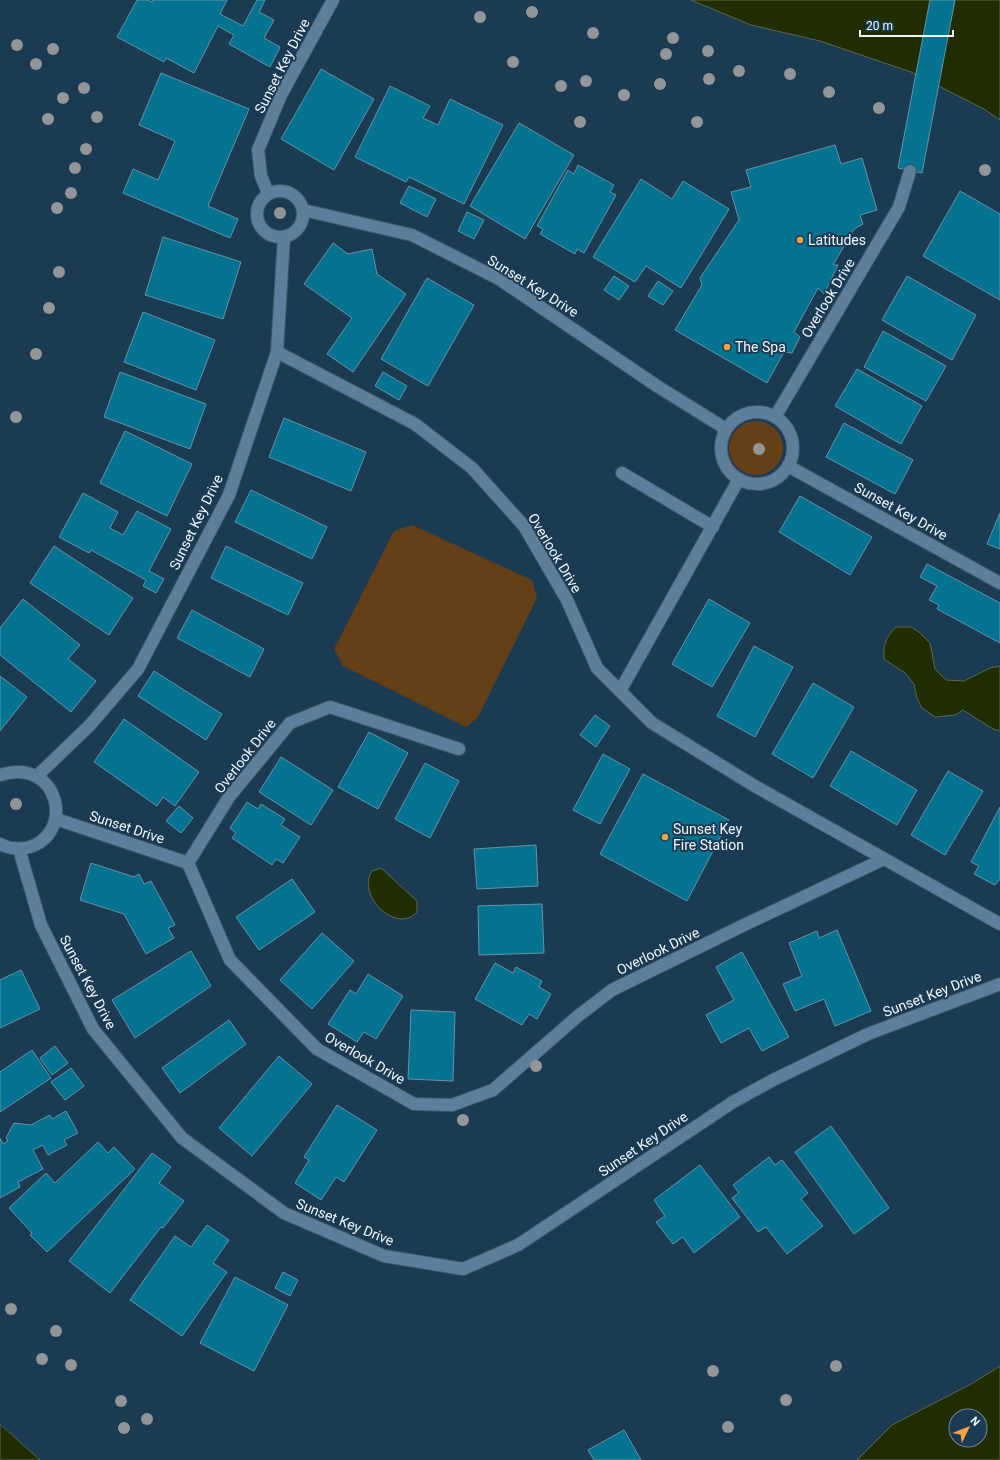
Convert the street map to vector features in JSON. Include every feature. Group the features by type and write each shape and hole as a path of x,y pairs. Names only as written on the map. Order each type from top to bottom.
{"lane":[{"name":"Sunset Key Drive","path":"268,193 261,176 258,150 281,95 333,0"},
{"name":"Overlook Drive","path":"775,417 899,207 910,171"},
{"path":"277,190 286,191 294,195 304,210 299,228 292,234 284,237 274,236 266,232 260,226 257,217 257,208 262,199 268,193 277,190"},
{"name":"Sunset Key Drive","path":"304,210 412,235 499,279 657,386 726,429"},
{"name":"Sunset Key Drive","path":"37,776 90,725 138,669 229,495 277,352 284,237"},
{"name":"Overlook Drive","path":"277,352 415,424 472,468 524,526 567,600 597,668 652,723 753,785 1000,924"},
{"path":"757,412 775,417 784,424 790,433 793,444 792,455 788,466 782,474 772,481 761,484 750,484 739,479 730,472 724,463 721,451 722,440 726,429 735,419 748,413 757,412"},
{"name":"Sunset Key Drive","path":"788,466 1000,583"},
{"path":"622,473 713,527"},
{"path":"620,691 739,479"},
{"name":"Overlook Drive","path":"459,749 330,707 290,723 229,798 188,863 230,960 317,1049 414,1104 452,1105 492,1090 578,1016 612,990 744,925 884,859"},
{"path":"0,775 12,771 25,771 37,776 47,784 54,795 57,807 56,819 51,831 42,840 31,847 19,849 6,847 0,844"},
{"name":"Sunset Drive","path":"56,819 188,863"},
{"name":"Sunset Key Drive","path":"19,849 41,925 93,1029 182,1138 284,1213 384,1256 463,1269 518,1245 733,1102 773,1080 868,1034 1000,984"}],"shaded area":[{"path":"691,0 1000,0 1000,120 984,109 911,72 820,41 751,25"},
{"path":"751,421 761,421 771,425 779,433 783,443 783,453 779,463 771,471 761,475 751,475 741,471 733,463 729,453 729,443 733,433 741,425"},
{"path":"412,525 532,580 537,598 478,717 466,727 343,666 334,649 394,531"},
{"path":"896,627 911,627 919,632 930,643 935,669 946,680 964,681 990,668 1000,666 1000,731 993,729 963,710 955,715 935,717 922,708 917,698 914,684 905,673 884,659 886,642"},
{"path":"381,868 417,901 417,912 409,918 399,919 390,916 381,910 374,901 369,891 369,881 372,871"},
{"path":"1000,1366 1000,1460 857,1460 892,1425 973,1383"},
{"path":"0,1424 40,1460 0,1460"}],"pier":[{"path":"0,1422 41,1459 42,1460 0,1424"}],"building":[{"path":"137,0 148,0 152,2 153,0 227,0 220,14 243,26 257,0 265,0 259,12 274,20 264,38 280,47 270,67 229,44 234,35 218,26 194,73 166,58 164,62 117,37"},
{"path":"930,0 955,0 922,173 898,168"},
{"path":"321,69 374,99 334,170 281,139"},
{"path":"161,73 249,109 208,206 238,219 230,238 123,193 133,169 158,180 175,141 139,125"},
{"path":"390,86 430,106 423,118 438,125 450,99 503,125 464,204 409,177 406,182 355,157"},
{"path":"519,123 574,155 525,239 470,206"},
{"path":"835,145 841,164 862,158 877,210 860,215 863,224 854,229 833,265 838,265 824,294 818,288 794,332 800,337 792,353 784,352 767,383 675,330 702,285 700,278 739,220 731,192 751,187 746,170"},
{"path":"578,165 614,185 610,192 616,195 584,253 577,249 575,254 540,234 543,229 537,226 568,170 574,174"},
{"path":"641,179 672,199 683,181 729,209 681,288 646,266 635,282 593,257"},
{"path":"409,186 436,199 427,217 400,203"},
{"path":"960,191 1000,214 1000,300 923,256"},
{"path":"467,212 484,220 474,239 458,231"},
{"path":"163,237 241,262 223,319 145,295"},
{"path":"333,243 348,254 372,249 377,274 406,294 353,372 327,354 352,318 304,284"},
{"path":"614,276 629,286 619,300 604,290"},
{"path":"907,276 976,315 952,360 882,320"},
{"path":"427,278 474,305 428,386 381,359"},
{"path":"658,281 673,291 663,305 648,296"},
{"path":"143,312 215,340 196,390 124,362"},
{"path":"883,331 946,366 926,401 864,367"},
{"path":"857,369 922,406 901,444 835,406"},
{"path":"120,372 206,404 190,449 104,417"},
{"path":"383,372 407,386 399,400 375,386"},
{"path":"284,418 366,452 351,491 269,457"},
{"path":"844,423 913,460 895,494 826,457"},
{"path":"125,431 192,464 167,516 100,483"},
{"path":"251,490 327,527 312,559 235,522"},
{"path":"83,493 118,512 110,528 123,535 137,511 171,529 149,571 164,579 156,593 143,586 146,580 91,550 89,553 59,537"},
{"path":"800,496 872,537 850,575 779,532"},
{"path":"1000,513 1000,549 987,544"},
{"path":"54,546 133,598 109,635 30,583"},
{"path":"226,546 303,583 288,615 211,578"},
{"path":"927,564 1000,603 1000,643 937,609 939,605 929,600 937,586 920,577"},
{"path":"23,599 80,645 68,659 96,681 71,712 0,655 0,628"},
{"path":"709,599 750,623 712,687 672,664"},
{"path":"192,610 264,649 250,677 177,638"},
{"path":"754,646 793,667 755,737 717,716"},
{"path":"154,671 222,714 206,740 138,696"},
{"path":"0,676 27,697 0,731"},
{"path":"813,683 854,707 813,778 772,754"},
{"path":"595,715 610,726 596,747 580,735"},
{"path":"124,719 199,772 175,806 163,797 157,806 94,762"},
{"path":"369,732 408,753 378,809 338,787"},
{"path":"851,751 917,790 897,825 830,786"},
{"path":"603,754 630,769 600,824 573,810"},
{"path":"281,757 333,790 311,825 259,792"},
{"path":"425,763 459,781 430,838 395,819"},
{"path":"948,771 983,791 945,855 911,835"},
{"name":"Sunset Key Fire Station","path":"643,774 729,820 687,901 600,854"},
{"path":"247,802 258,809 261,804 285,819 281,825 300,837 283,863 276,859 272,865 232,838 236,833 230,828"},
{"path":"179,806 193,818 181,833 166,821"},
{"path":"1000,807 1000,879 995,885 974,874 979,866 971,862"},
{"path":"536,845 538,886 477,889 474,849"},
{"path":"91,863 134,877 139,874 144,884 151,881 175,925 168,928 174,938 146,954 124,914 80,900"},
{"path":"292,879 315,912 259,950 236,917"},
{"path":"542,904 544,953 479,955 478,906"},
{"path":"837,930 871,1011 835,1026 824,999 795,1011 783,984 802,976 789,943 817,931 819,938"},
{"path":"322,933 354,961 312,1009 280,980"},
{"path":"191,951 211,986 135,1038 112,1000"},
{"path":"742,952 789,1037 762,1051 749,1028 721,1043 706,1015 734,1000 716,967"},
{"path":"495,963 513,973 516,967 542,981 539,987 551,994 537,1019 529,1014 522,1025 475,999"},
{"path":"21,970 40,1009 0,1028 0,980"},
{"path":"368,974 403,996 376,1039 364,1032 357,1042 328,1024 350,990 356,994"},
{"path":"411,1010 455,1012 453,1081 408,1079"},
{"path":"229,1020 246,1044 180,1093 162,1068"},
{"path":"55,1046 68,1063 52,1075 40,1058"},
{"path":"32,1050 51,1078 0,1112 0,1072"},
{"path":"279,1056 312,1084 252,1156 219,1128"},
{"path":"71,1068 84,1086 65,1100 51,1082"},
{"path":"337,1105 377,1130 344,1182 336,1177 321,1200 295,1183 309,1160 304,1157"},
{"path":"66,1111 78,1133 64,1140 67,1145 48,1155 43,1145 33,1150 43,1169 18,1182 20,1187 0,1198 0,1138 3,1144 8,1141 6,1138 14,1123 31,1125 50,1115 52,1119"},
{"path":"831,1126 889,1208 854,1234 795,1152"},
{"path":"98,1142 108,1153 114,1147 135,1169 47,1252 30,1235 32,1233 9,1208 46,1173 55,1183"},
{"path":"152,1153 171,1167 159,1183 184,1201 163,1228 161,1227 110,1293 69,1261"},
{"path":"769,1157 775,1165 782,1160 808,1193 801,1199 823,1226 787,1254 766,1227 758,1232 732,1198 739,1193 733,1185"},
{"path":"700,1165 740,1217 694,1253 683,1237 673,1244 656,1222 665,1216 654,1200"},
{"path":"207,1225 229,1240 213,1263 227,1272 182,1336 130,1300 175,1236 191,1247"},
{"path":"283,1272 298,1280 290,1296 275,1288"},
{"path":"235,1277 288,1305 254,1371 200,1343"},
{"path":"624,1430 641,1460 594,1460 588,1450"}],"place":[{"name":"Latitudes","path":"800,240"},
{"name":"The Spa","path":"727,347"},
{"name":"Sunset Key Fire Station","path":"665,837"}]}
